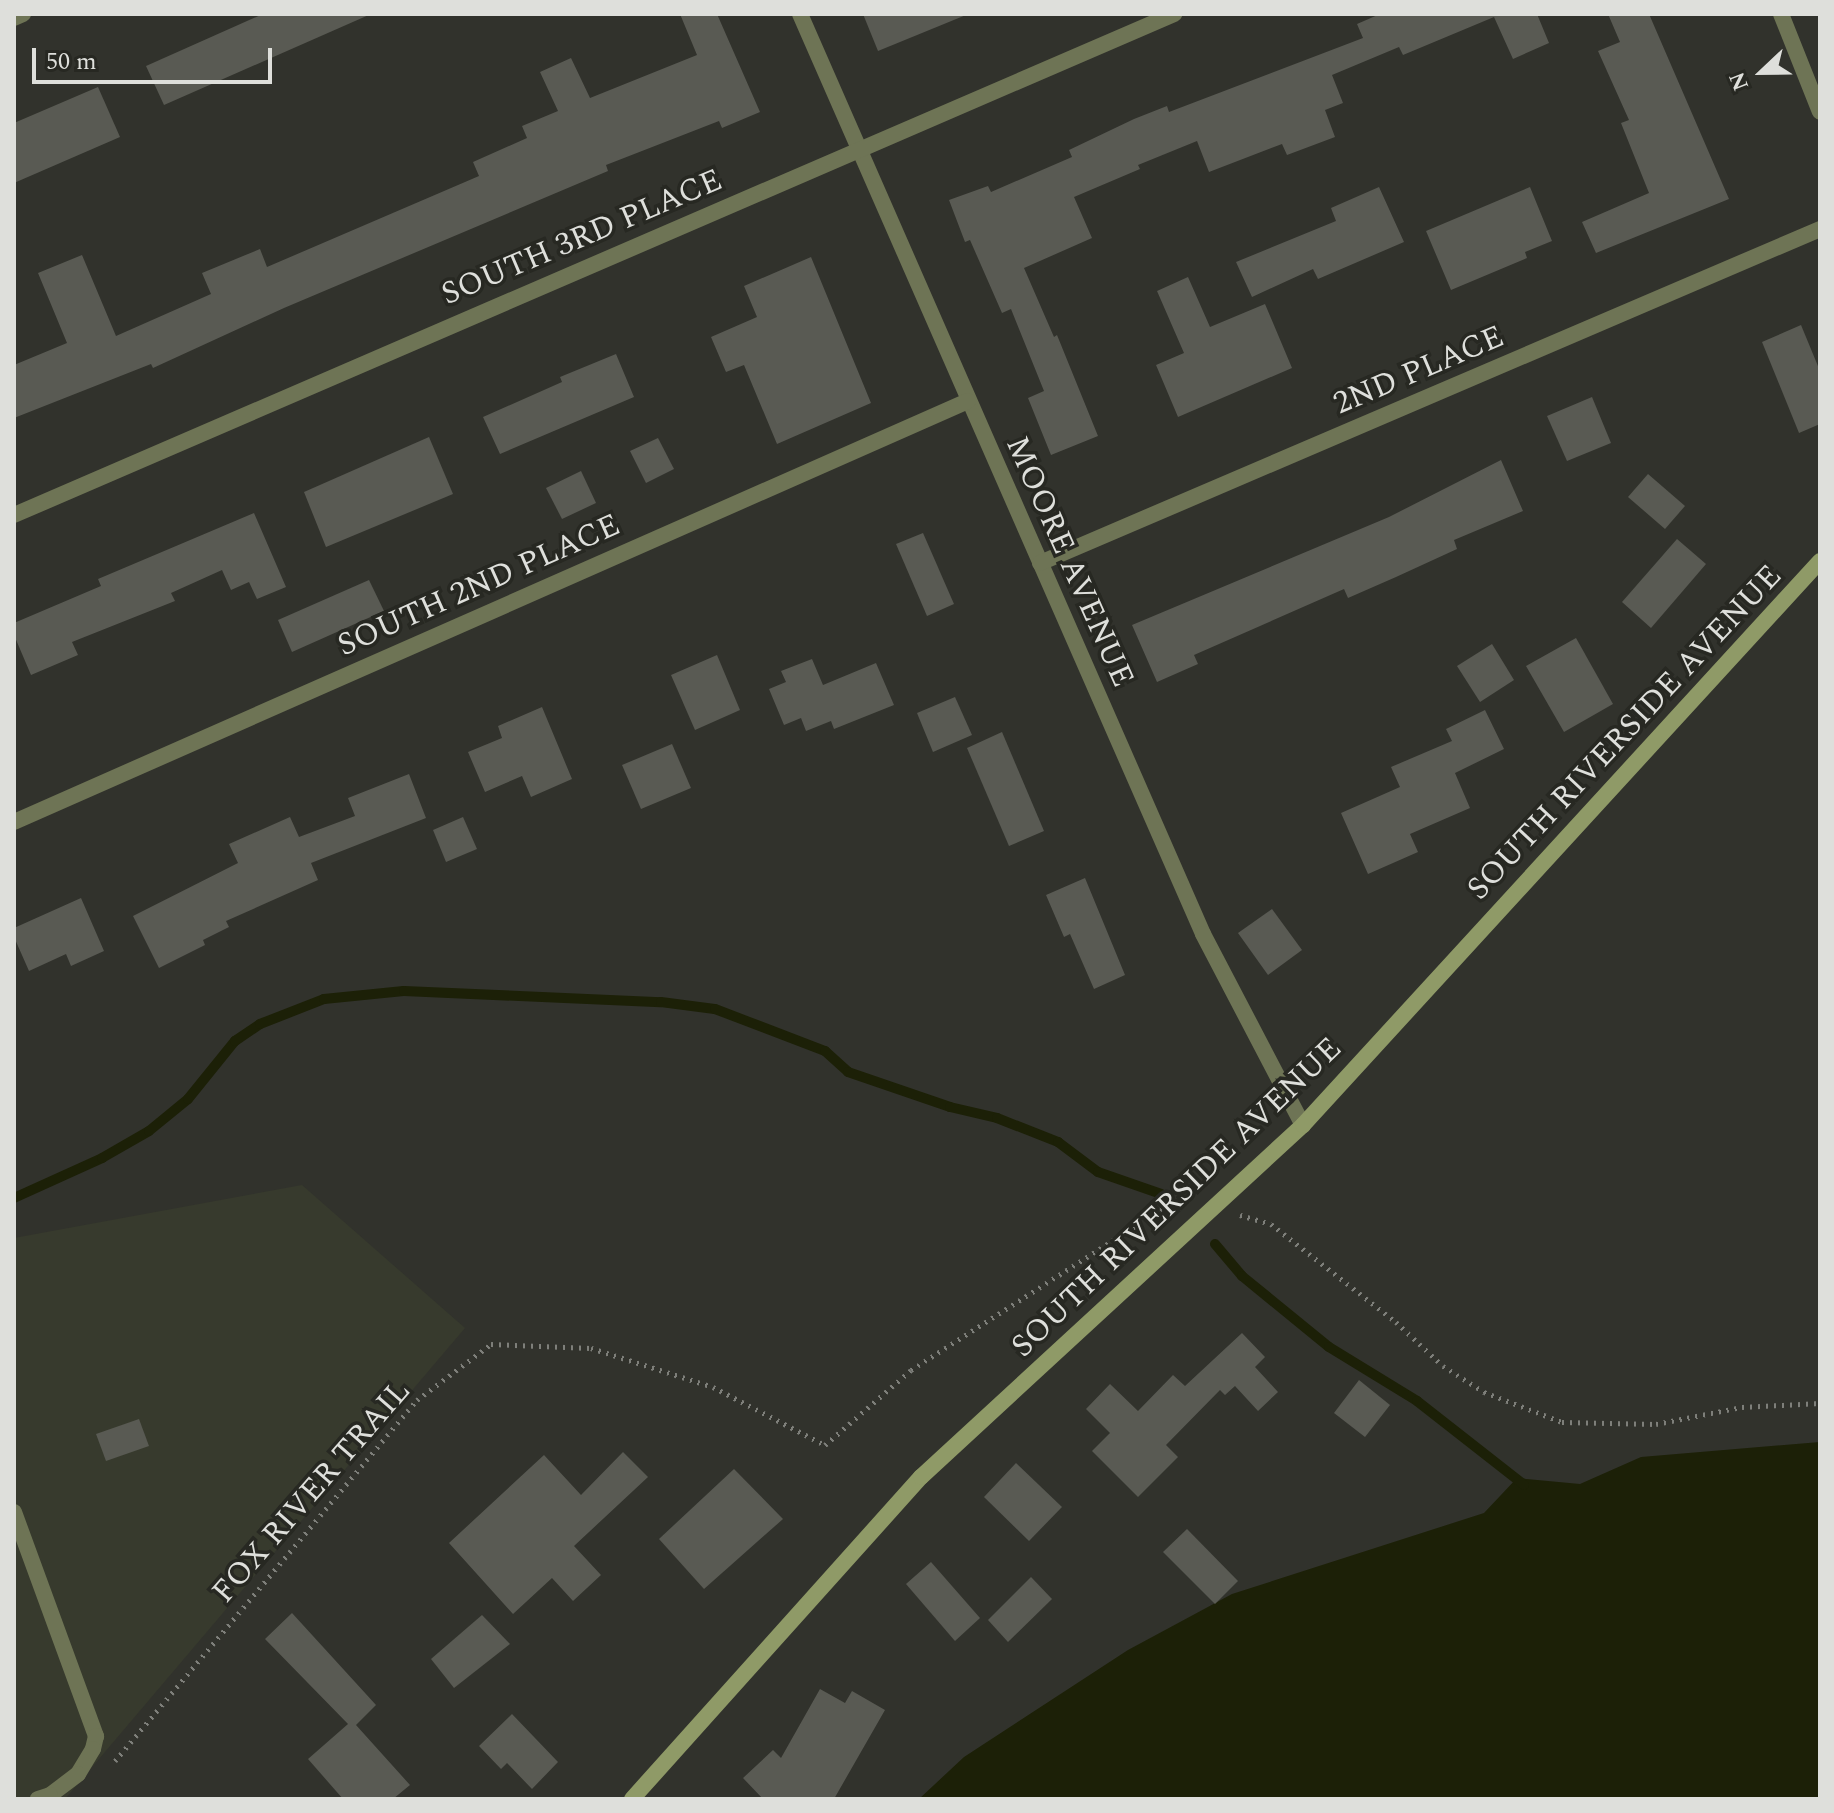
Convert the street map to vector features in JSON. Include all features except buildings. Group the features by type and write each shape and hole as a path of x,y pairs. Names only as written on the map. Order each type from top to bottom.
{"main road":[{"name":"SOUTH RIVERSIDE AVENUE","path":"632,1799 921,1477 1303,1125 1820,561"}],"street":[{"path":"14,18 23,14"},
{"name":"MOORE AVENUE","path":"800,14 1203,934 1303,1125"},
{"name":"SOUTH 3RD PLACE","path":"14,515 1174,14"},
{"path":"1781,14 1820,112"},
{"name":"2ND PLACE","path":"1040,563 1820,229"},
{"name":"SOUTH 2ND PLACE","path":"14,822 968,401"},
{"path":"14,1512 96,1736 78,1774 50,1795 38,1799"}],"path":[{"name":"FOX RIVER TRAIL","path":"114,1763 417,1400 491,1344 591,1348 713,1387 825,1445 911,1370 1174,1201 1215,1208 1271,1224 1396,1322 1443,1366 1484,1392 1562,1422 1656,1424 1742,1407 1820,1403"}],"shaded area":[{"path":"302,1185 465,1328 65,1799 14,1799 14,1238"},
{"path":"1820,1442 1820,1799 919,1799 964,1757 1128,1650 1232,1594 1484,1513 1517,1478 1580,1484 1641,1457"}],"waterway":[{"path":"14,1198 102,1158 149,1131 188,1099 235,1041 260,1024 324,999 404,991 661,1002 715,1009 825,1051 848,1072 950,1107 997,1118 1058,1142 1098,1172 1161,1194"},
{"path":"1215,1244 1242,1276 1329,1347 1417,1401 1524,1485"}]}
